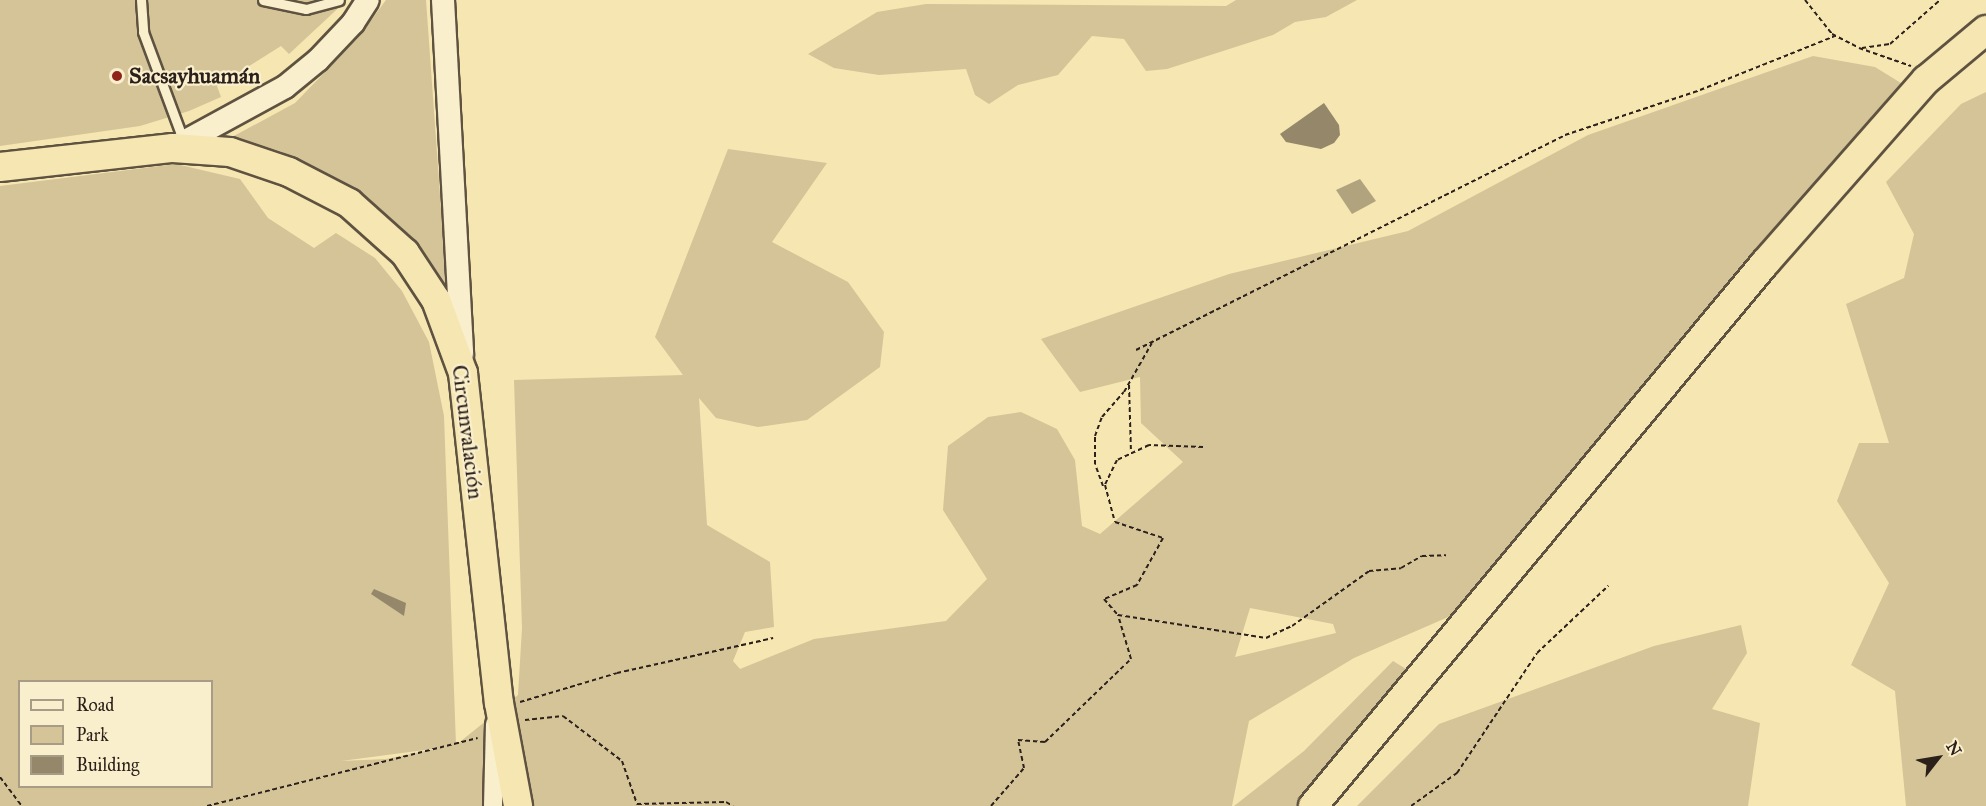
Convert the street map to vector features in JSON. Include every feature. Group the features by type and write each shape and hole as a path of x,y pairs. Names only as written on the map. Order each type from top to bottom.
{"highway":[{"path":"1313,806 1764,263 1926,80 1986,30"},
{"name":"Circunvalación","path":"0,167 178,145 230,152 260,160 323,188 371,220 405,253 427,284 456,345 463,373 509,703 518,806"}],"street":[{"path":"178,145 285,87 318,60 353,23 368,0"},
{"path":"443,0 463,373"},
{"path":"493,806 493,732 509,703"}],"lane":[{"path":"141,0 143,32 178,145"},
{"path":"263,0 306,9 339,0"}],"path":[{"path":"1805,0 1835,36 1859,48 1906,62 1926,80"},
{"path":"1859,48 1890,45 1941,0"},
{"path":"1136,350 1365,238 1564,135 1700,90 1835,36"},
{"path":"991,806 1024,768 1018,740 1045,742 1131,659 1118,615 1104,599 1137,585 1163,538 1115,522 1095,464 1095,436 1102,417 1129,382 1146,349 1156,339"},
{"path":"1129,382 1131,451"},
{"path":"1105,489 1117,460 1131,451 1149,445 1203,447"},
{"path":"1118,615 1266,638 1292,626 1369,571 1401,568 1422,556 1446,555"},
{"path":"1411,806 1457,773 1537,653 1608,586"},
{"path":"734,806 726,802 637,804 622,761 563,716 525,721 509,703 617,673 773,638"},
{"path":"207,806 302,779 462,744 493,732"},
{"path":"0,777 22,806"}],"green space":[{"name":"Sacsayhuamán","path":"0,0 347,0 289,54 281,46 217,86 221,97 189,111 140,126 0,146"},
{"path":"386,0 426,0 447,292 401,230 355,188 280,151 232,137 295,103 358,38"},
{"path":"1236,0 1357,0 1326,17 1295,22 1273,35 1167,69 1146,71 1124,39 1092,36 1058,75 1018,85 989,104 975,95 966,69 879,75 834,68 808,54 877,12 926,4 1226,6"},
{"path":"1813,56 1875,67 1909,88 1462,611 1354,658 1249,721 1232,806 0,806 0,186 176,164 240,179 268,218 314,248 336,233 375,258 402,291 429,342 444,416 456,745 518,695 522,628 514,380 683,375 655,337 728,149 827,163 772,242 848,282 884,332 880,367 807,420 758,427 716,418 699,398 707,525 770,562 774,627 745,632 733,661 740,669 814,639 946,621 987,579 943,510 948,446 988,417 1021,412 1057,429 1075,460 1082,526 1100,534 1183,462 1141,423 1140,377 1080,392 1041,339 1229,274 1408,231 1588,135","holes":["1250,608 1333,624 1336,633 1235,657","440,748 386,759 341,761"]},
{"path":"1986,92 1986,806 1906,806 1895,691 1851,665 1889,583 1837,501 1859,443 1889,443 1846,304 1904,278 1914,234 1886,182 1961,104"},
{"path":"1741,625 1747,653 1712,709 1760,723 1748,806 1357,806 1439,724 1654,646"},
{"path":"1393,661 1411,672 1302,806 1234,806 1304,751"}],"shaded area":[{"path":"1360,179 1376,201 1352,214 1336,190"}],"building":[{"path":"1324,103 1339,125 1340,135 1334,143 1321,149 1286,142 1280,134"},
{"path":"374,589 406,603 404,616 371,594"}],"place":[{"name":"Sacsayhuamán","path":"117,76"}]}
